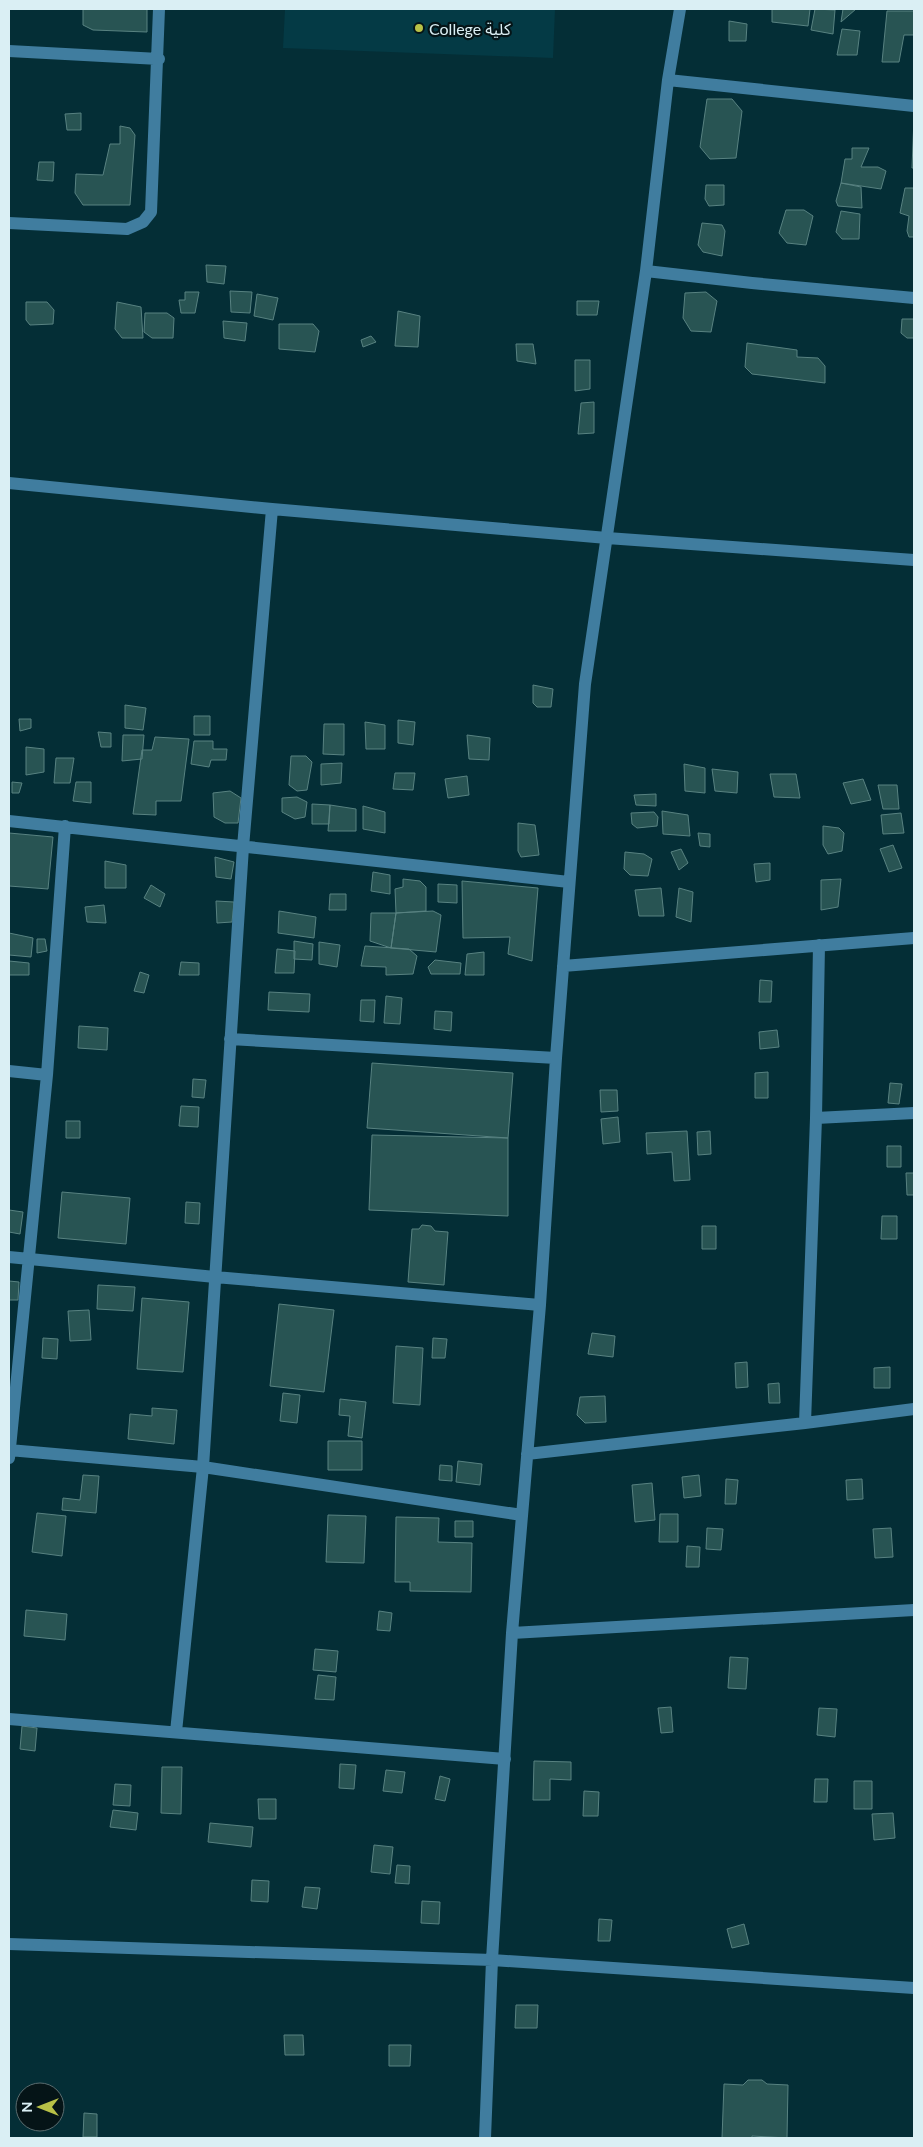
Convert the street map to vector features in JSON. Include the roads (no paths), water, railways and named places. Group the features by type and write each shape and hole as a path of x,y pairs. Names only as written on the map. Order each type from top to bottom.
{"street":[{"path":"9,223 128,229 143,222 151,212 159,59 159,9"},
{"path":"484,2138 492,1960 512,1633 540,1305 556,1058 585,684 646,270 668,80 680,9"},
{"path":"9,51 159,59"},
{"path":"668,80 914,106"},
{"path":"646,270 752,283 914,298"},
{"path":"9,483 272,509 607,538 914,560"},
{"path":"176,1732 203,1467 243,847 272,509"},
{"path":"9,821 569,882"},
{"path":"65,826 47,1075 9,1453 203,1467 522,1515"},
{"path":"563,966 914,938"},
{"path":"806,1423 816,1118 819,945"},
{"path":"230,1039 556,1058"},
{"path":"9,1071 47,1075"},
{"path":"816,1118 914,1113"},
{"path":"9,1257 540,1305"},
{"path":"527,1454 914,1409"},
{"path":"512,1633 914,1610"},
{"path":"9,1718 505,1759"},
{"path":"9,1944 492,1960 914,1988"}],"place":[{"name":"College كلية","path":"419,28"}]}
